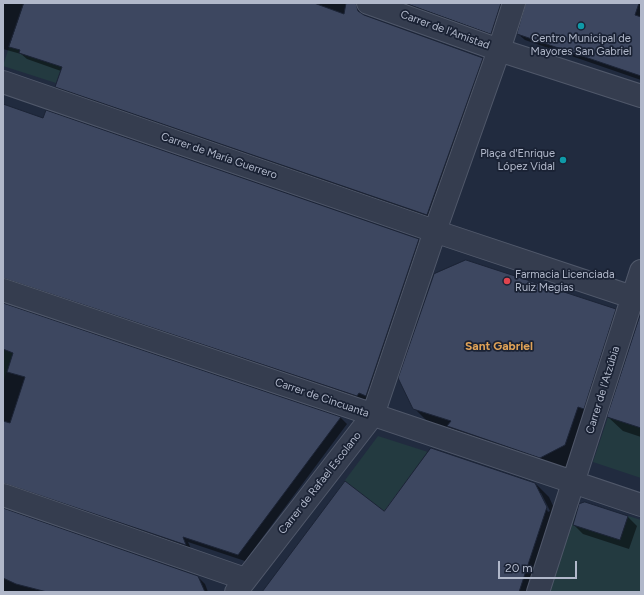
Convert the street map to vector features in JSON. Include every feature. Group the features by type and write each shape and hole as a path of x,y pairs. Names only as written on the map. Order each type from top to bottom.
{"street":[{"name":"Carrer de l'Amistad","path":"368,3 499,50"},
{"path":"514,3 499,50 435,231 636,298 641,270"},
{"path":"499,50 641,96"},
{"name":"Carrer de María Guerrero","path":"3,82 435,231"},
{"name":"Carrer de Rafael Escolano","path":"240,586 373,416 435,231"},
{"name":"Carrer de Cincuanta","path":"3,290 373,416 641,505"},
{"name":"Carrer de l'Atzúbia","path":"538,592 636,298"},
{"path":"3,495 240,586"}],"green space":[{"path":"57,41 62,66 56,83 3,66 9,47 20,50 19,53 49,63"},
{"path":"3,349 13,353 3,383"},
{"path":"608,417 641,428 641,478 593,462"},
{"path":"378,436 428,452 372,529 358,506 337,491"},
{"path":"585,502 641,520 641,592 545,592 571,508"}],"building":[{"path":"24,3 314,3 344,14 346,3 356,3 358,11 364,15 483,58 427,215 55,87 62,67 19,53 20,50 9,47"},
{"path":"405,3 501,3 491,34"},
{"name":"Centro Municipal de Mayores San Gabriel","path":"526,3 639,3 635,15 641,17 641,76 517,34"},
{"path":"3,104 43,118 46,110 419,239 366,396 359,393 357,396 3,278"},
{"path":"466,260 616,309 584,409 578,407 565,445 540,458 447,426 451,421 413,409 398,378 434,274"},
{"path":"3,303 341,417 238,555 183,537 186,545 3,483 3,421 10,423 25,377 7,372 13,353 3,349"},
{"path":"640,316 641,317 641,428 607,417"},
{"path":"431,448 535,483 547,507 519,592 262,592 345,481 384,511"},
{"path":"585,502 628,516 620,540 573,525 579,504"},
{"path":"3,508 198,576 205,592 47,592 16,584 3,578"}],"place":[{"name":"Centro Municipal de Mayores San Gabriel","path":"581,26"},
{"name":"Plaça d'Enrique López Vidal","path":"563,160"},
{"name":"Farmacia Licenciada Ruiz Megias","path":"507,281"}],"district":[{"name":"Sant Gabriel","path":"499,346"}]}
